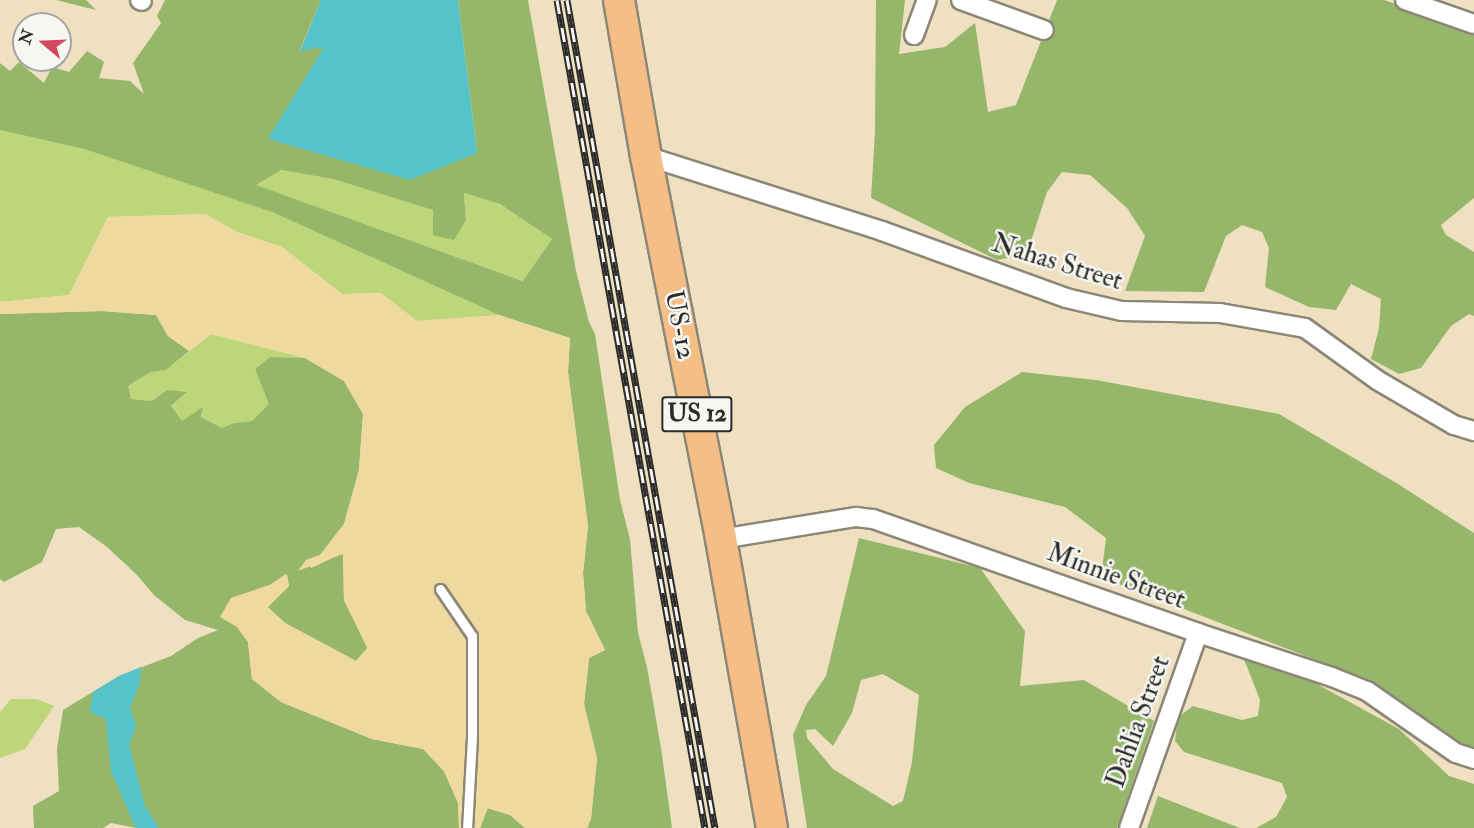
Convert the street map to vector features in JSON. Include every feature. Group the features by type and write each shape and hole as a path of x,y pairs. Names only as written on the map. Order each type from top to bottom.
{"main road":[{"name":"US-12","path":"619,0 646,156 722,539 772,828"}],"street":[{"path":"915,35 927,0"},
{"path":"961,0 1044,30"},
{"path":"1406,0 1474,24"},
{"name":"Nahas Street","path":"646,156 882,231 1066,298 1122,311 1220,314 1305,328 1377,380 1454,425 1474,431"},
{"name":"Minnie Street","path":"722,539 856,517 873,519 1198,633 1332,677 1367,692 1456,753 1474,759"},
{"name":"Dahlia Street","path":"1129,828 1198,633"}],"lane":[{"path":"440,589 472,636 467,828"}],"green space":[{"path":"56,0 86,0 96,10"},
{"path":"165,0 321,0 300,50 324,46 477,153 458,0 528,0 576,271 589,322 595,334 620,500 630,539 638,633 647,667 672,828 587,828 591,819 597,758 584,704 589,658 605,650 586,611 583,573 588,526 568,372 570,338 499,315 272,212 84,149 0,130 0,63 10,71 12,69 12,72 31,72 44,83 50,72 72,72 72,68 87,51 104,62 99,78 130,81 144,94 133,63 161,23 157,16","holes":["281,170 333,179 433,210 433,235 454,240 466,220 464,193 500,204 552,239 523,281 256,185"]},
{"path":"876,0 905,0 899,54 945,47 975,23 988,112 1016,105 1057,0 1384,0 1474,30 1474,198 1441,225 1446,235 1474,252 1474,316 1469,314 1451,326 1421,368 1399,374 1371,359 1379,328 1381,299 1351,284 1336,310 1309,307 1265,287 1269,248 1262,232 1242,225 1226,236 1204,292 1125,291 1145,236 1127,208 1090,175 1062,172 1047,192 1032,238 1023,255 997,260 871,198 875,132"},
{"path":"0,130 84,149 272,212 499,315 417,321 381,293 342,294 282,247 237,232 205,214 108,217 69,295 0,302"},
{"path":"281,170 333,179 466,220 464,193 500,204 552,239 524,281 255,185"},
{"path":"102,311 156,315 168,336 189,351 166,370 151,372 128,386 131,399 152,401 167,390 187,392 171,406 182,421 203,407 201,417 222,428 234,423 252,421 269,404 255,369 270,357 305,358 344,381 363,414 359,470 344,524 320,555 306,560 311,568 343,553 344,600 368,648 356,661 285,623 267,607 289,586 286,574 270,585 231,598 237,627 248,642 252,679 281,702 372,739 423,749 444,771 458,803 459,828 136,828 111,823 103,828 34,828 33,806 59,791 57,749 63,710 119,676 171,656 198,638 218,630 185,620 154,595 136,574 107,547 79,527 56,529 42,562 4,582 0,579 0,314"},
{"path":"211,334 305,358 270,357 255,369 270,404 252,421 234,423 222,428 201,417 203,408 182,422 171,406 186,393 167,390 152,401 131,399 127,387 151,372 166,370"},
{"path":"1022,372 1096,380 1279,414 1398,484 1474,533 1474,747 1447,739 1405,705 1363,678 1101,577 1106,538 1065,507 969,483 936,468 934,445 965,407"},
{"path":"859,538 980,568 1025,631 1020,686 1084,680 1154,721 1117,828 807,828 793,735 806,705 826,676","holes":["883,674 919,695 912,762 903,801 893,806 833,769 807,738 806,730 815,729 833,746 852,713 861,680"]},
{"path":"1242,654 1295,672 1399,729 1449,776 1474,784 1474,828 1256,828 1276,817 1287,797 1282,783 1184,752 1175,741 1178,717 1193,706 1242,720 1258,716 1260,700"},
{"path":"11,699 37,699 54,706 25,749 0,758 0,712"},
{"path":"1158,796 1209,816 1240,828 1147,828"},
{"path":"487,808 510,815 525,828 480,828"}],"sand":[{"path":"205,214 237,232 282,247 341,294 381,293 417,321 499,315 570,338 568,372 588,526 583,573 586,611 605,650 589,658 584,704 597,758 591,819 587,828 525,828 510,815 488,808 480,828 459,828 458,803 444,771 423,749 372,739 281,702 252,679 248,642 237,627 220,617 231,598 270,585 287,574 289,586 268,607 285,623 356,661 367,648 344,600 343,554 298,571 306,560 320,555 344,524 359,470 363,414 344,381 305,358 211,334 189,351 168,336 156,315 102,311 0,314 0,302 69,295 108,217"}],"water":[{"path":"321,0 458,0 477,153 410,180 268,139 324,47 300,51"},
{"path":"141,667 140,683 130,707 136,726 129,745 145,806 159,828 136,828 111,771 106,719 90,712 93,692 119,676"}],"railway":[{"path":"557,0 705,828"},
{"path":"567,0 715,828"}]}
